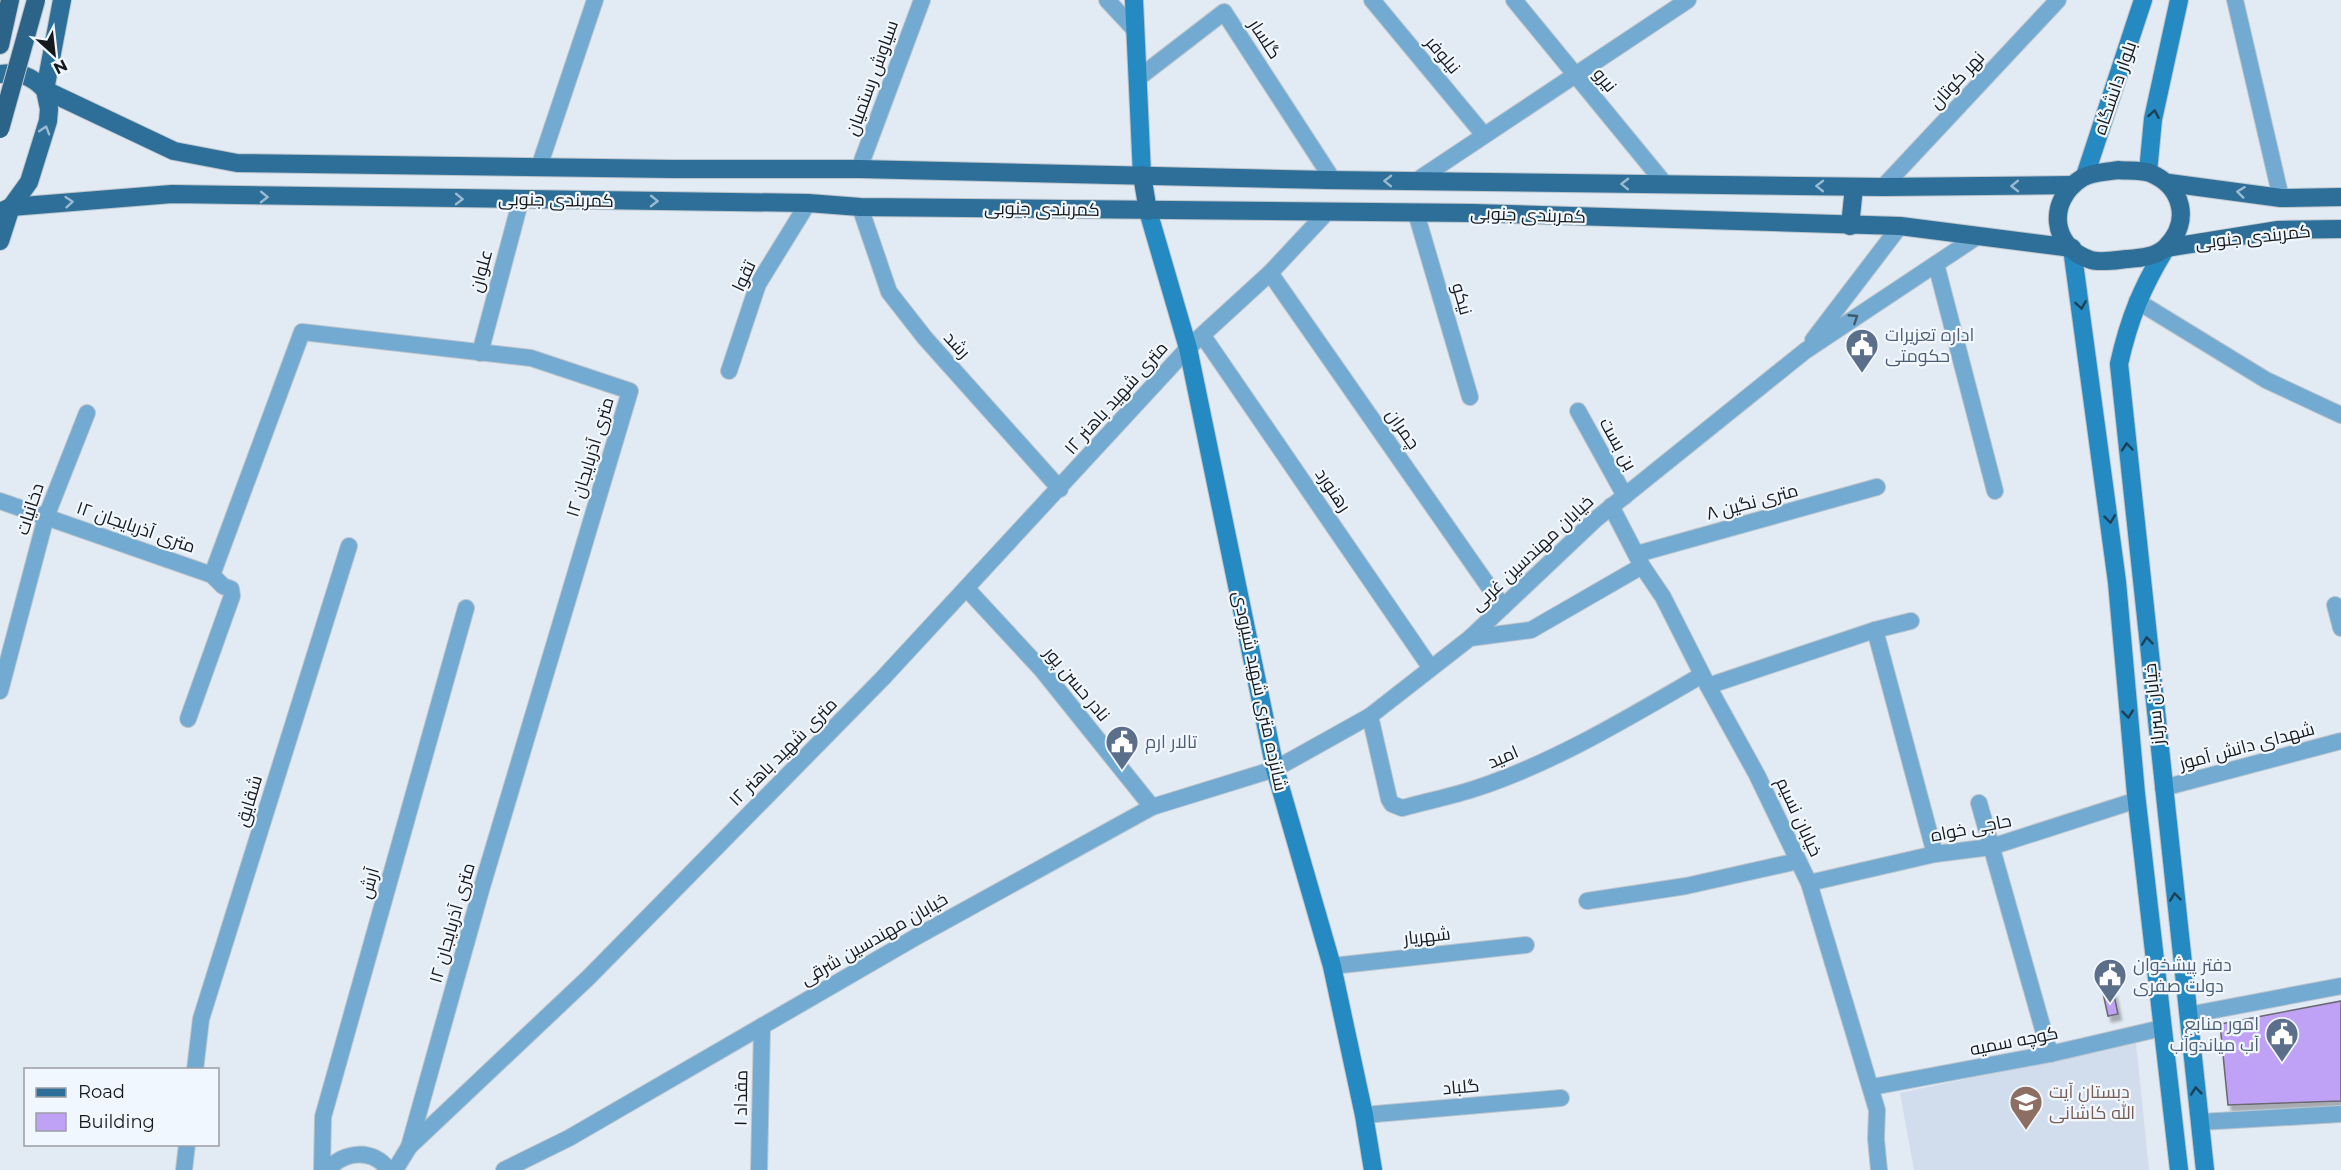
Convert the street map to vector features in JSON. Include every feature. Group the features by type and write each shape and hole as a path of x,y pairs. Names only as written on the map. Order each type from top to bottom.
{"highway":[{"path":"0,45 10,0"},
{"path":"0,129 34,0"}],"main road":[{"path":"34,0 42,0"},
{"path":"0,241 5,210 29,182 48,121 49,109 45,90 62,0"},
{"path":"1134,0 1142,175 1148,211"},
{"name":"بلوار دانشگاه","path":"2079,181 2143,0"},
{"name":"بلوار دانشگاه","path":"2148,172 2152,119 2179,0"},
{"name":"کمربندی جنوبی","path":"0,74 13,72 28,76 45,90 174,151 237,163 538,168 859,169 1333,180 1854,187 2079,181"},
{"path":"236,196 237,163"},
{"path":"2118,170 2148,172 2169,183 2178,198 2182,215 2179,228 2166,248 2145,258 2091,260 2072,248 2062,236 2056,219 2061,200 2079,181 2118,170"},
{"name":"کمربندی جنوبی","path":"2169,183 2281,198 2341,197"},
{"path":"1850,226 1854,187"},
{"name":"کمربندی جنوبی","path":"5,210 172,194 808,203 860,207 1328,211 1900,226 2072,248"},
{"name":"شانزده متری شهید شیرودی","path":"1148,211 1188,348 1275,769 1332,966 1364,1115 1373,1170"},
{"name":"کمربندی جنوبی","path":"2166,248 2278,230 2341,229"},
{"name":"خیابان سرباز","path":"2072,248 2113,548 2137,800 2179,1170"},
{"name":"خیابان سرباز","path":"2166,248 2128,322 2119,364 2205,1170"},
{"path":"2113,548 2137,546"}],"street":[{"path":"538,168 595,0"},
{"name":"سیاوش رستمیان","path":"859,169 922,0"},
{"path":"1107,0 1135,30"},
{"name":"نیلوفر","path":"1372,0 1484,135"},
{"name":"نیرو","path":"1514,0 1665,184"},
{"path":"1416,181 1688,0"},
{"name":"نهر کوتان","path":"1883,187 2058,0"},
{"path":"2235,0 2281,198"},
{"name":"گلسار","path":"1137,79 1224,12 1333,180"},
{"name":"علوان","path":"480,353 521,199"},
{"name":"تقوا","path":"729,371 758,284 808,203"},
{"name":"رشد","path":"860,207 889,292 925,338 1060,489"},
{"name":"۱۲ متری شهید باهنر","path":"395,1170 409,1147 588,977 874,688 967,590 1188,348 1270,273 1328,211"},
{"name":"نیکو","path":"1416,213 1470,397"},
{"path":"1805,351 1900,226"},
{"path":"1805,351 1978,236"},
{"path":"1936,264 1995,490"},
{"name":"چمران","path":"1270,273 1503,608"},
{"path":"2137,301 2266,380 2341,416"},
{"name":"۱۲ متری آذربایجان","path":"0,501 212,575 302,332 531,358 630,391 481,890 409,1147"},
{"name":"رهنورد","path":"1203,336 1430,667"},
{"name":"خیابان مهندسین غربی","path":"1275,769 1370,716 1470,638 1611,507 1805,351"},
{"name":"بن بست","path":"1578,411 1624,496"},
{"name":"دخانیات","path":"0,691 46,517 87,412"},
{"name":"۸ متری نگین","path":"1470,638 1532,630 1639,560 1878,487"},
{"name":"خیابان نسیم","path":"1611,507 1639,560 1663,597 1757,775 1809,883 1872,1087 1877,1110 1875,1139 1879,1170"},
{"name":"شقایق","path":"195,1068 201,1019 349,546"},
{"path":"188,719 232,596 231,589 223,586 212,575"},
{"name":"نادر حسن پور","path":"967,590 1042,670 1152,807"},
{"path":"2334,605 2341,627"},
{"name":"آرش","path":"322,1170 323,1117 466,608"},
{"path":"1705,680 1911,621"},
{"path":"1875,630 1935,855"},
{"name":"امید","path":"1370,716 1389,799 1392,804 1402,808 1476,789 1515,774 1705,680"},
{"name":"شهدای دانش آموز","path":"2163,788 2341,741"},
{"name":"خیابان مهندسین شرقی","path":"504,1170 569,1138 916,936 1152,807 1275,769"},
{"name":"حاجی خواه","path":"1809,883 1935,855 1991,847 2137,800"},
{"path":"1979,803 2050,1054"},
{"path":"1587,901 1686,886 1798,861"},
{"name":"شهریار","path":"1332,966 1526,945"},
{"path":"2188,1015 2341,986"},
{"name":"مقداد ۱","path":"759,1170 762,1026"},
{"name":"کوچه سمیه","path":"1872,1087 2050,1054 2162,1028"},
{"name":"گلباد","path":"1364,1115 1561,1098"},
{"path":"2200,1122 2341,1114"},
{"path":"184,1170 187,1146"},
{"path":"327,1170 347,1155 361,1154 374,1157 389,1170"}],"shaded area":[{"name":"دبستان آیت الله کاشانی","path":"2136,1043 2149,1170 1914,1170 1900,1093"}],"building":[{"name":"دفتر پیشخوان دولت صفری","path":"2113,991 2118,1014 2108,1016 2103,993"},
{"name":"امور منابع آب میاندوآب","path":"2341,1001 2341,1101 2228,1105 2220,1024"}],"place":[{"name":"اداره تعزیرات حکومتی","path":"1862,374"},
{"name":"تالار ارم","path":"1122,771"},
{"name":"دفتر پیشخوان دولت صفری","path":"2110,1004"},
{"name":"امور منابع آب میاندوآب","path":"2282,1063"},
{"name":"دبستان آیت الله کاشانی","path":"2026,1131"}]}
